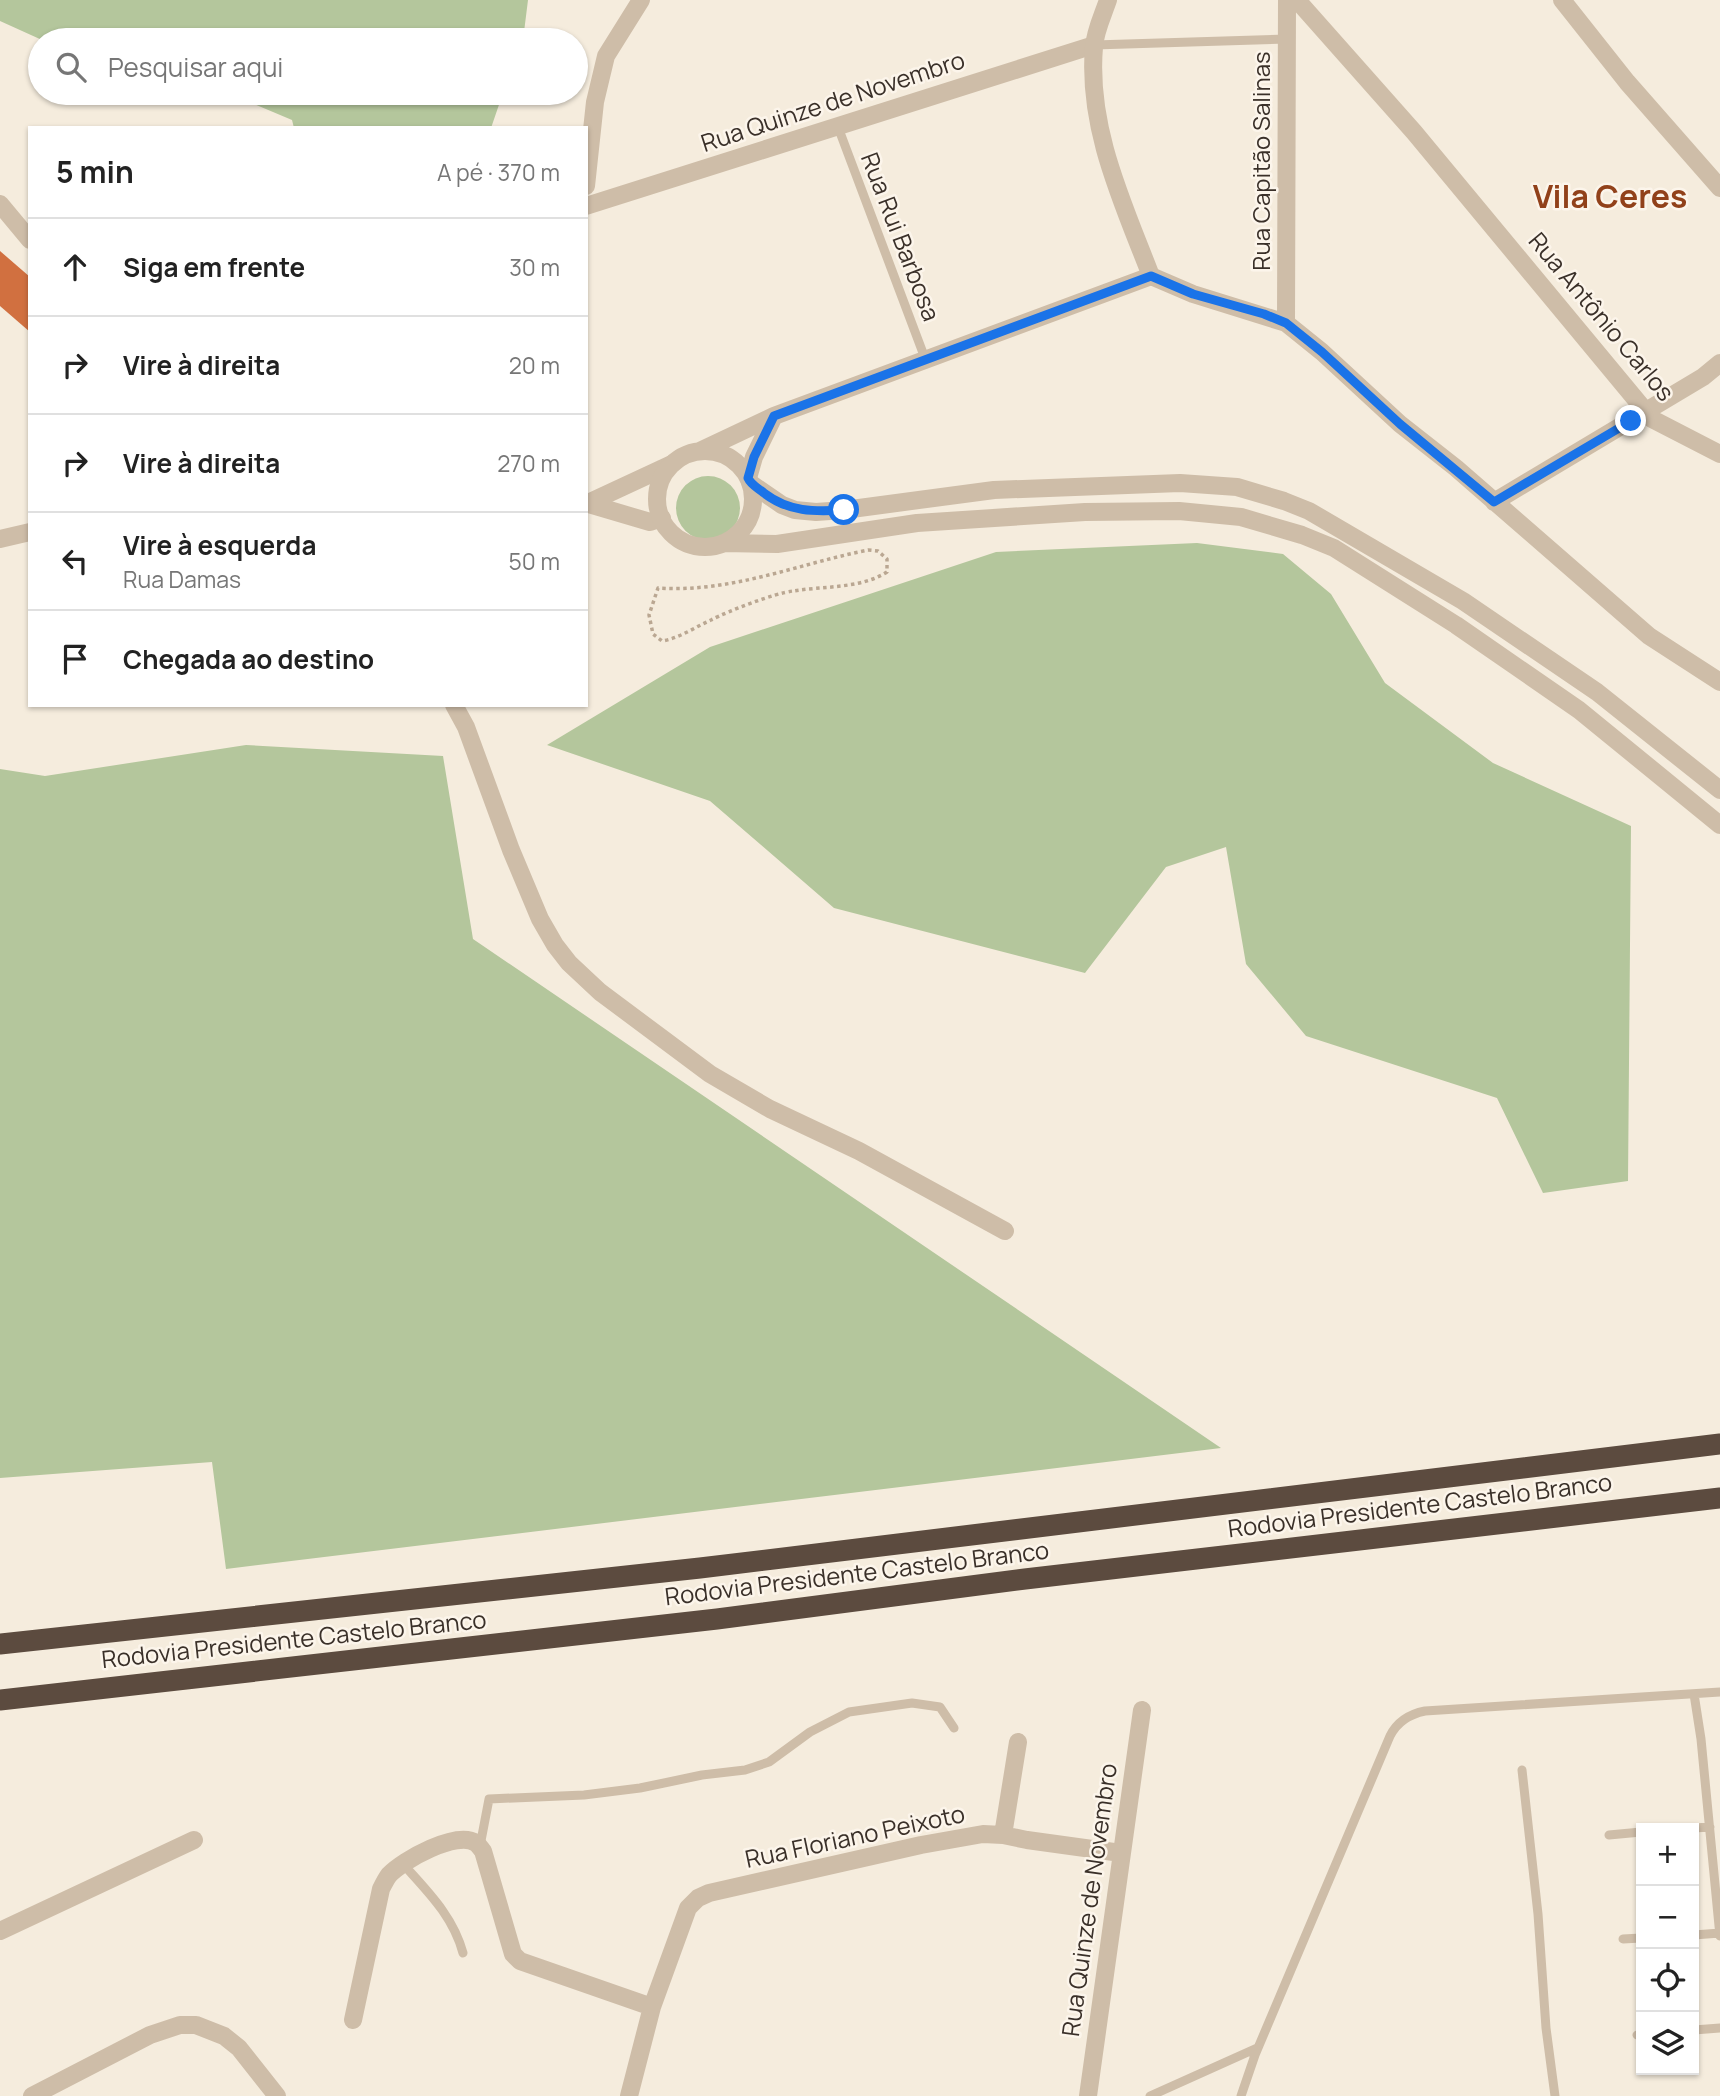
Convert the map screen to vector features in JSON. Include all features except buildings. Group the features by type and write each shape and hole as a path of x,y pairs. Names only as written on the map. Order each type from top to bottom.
{"highway":[{"name":"Rodovia Presidente Castelo Branco","path":"0,1644 700,1568 1720,1444"},
{"name":"Rodovia Presidente Castelo Branco","path":"0,1700 717,1619 1039,1577 1720,1498"}],"street":[{"path":"588,167 595,102 606,57 641,0"},
{"path":"1108,0 1094,44 1098,124 1112,172 1151,276"},
{"name":"Rua Capitão Salinas","path":"1286,323 1287,0"},
{"name":"Rua Antônio Carlos","path":"1297,0 1414,132 1652,419 1720,454"},
{"path":"1562,0 1627,82 1720,188"},
{"name":"Rua Quinze de Novembro","path":"588,205 1094,44"},
{"path":"0,204 28,238"},
{"path":"588,504 672,464 685,455 701,451 774,416 1151,276 1193,294 1286,323 1649,636 1720,682"},
{"path":"1494,502 1703,377 1720,363"},
{"path":"749,480 754,457 774,416"},
{"path":"701,451 728,457 740,466 749,480 753,497 751,512 736,536 723,543"},
{"path":"672,464 657,489 657,504 669,531 680,540 701,546 723,543 778,544 917,523 1085,512 1180,511 1241,517 1334,548 1456,625 1580,710 1720,825"},
{"path":"749,480 782,505 795,510 816,512 994,490 1180,483 1237,487 1284,500 1309,511 1463,601 1597,692 1720,790"},
{"path":"588,504 650,523 662,518"},
{"path":"0,539 28,532"},
{"path":"455,707 466,727 510,850 540,919 569,963 600,992 710,1074 770,1109 859,1151 1005,1231"},
{"name":"Rua Quinze de Novembro","path":"1088,2096 1142,1710"},
{"path":"1003,1835 1018,1742"},
{"name":"Rua Floriano Peixoto","path":"652,2007 688,1908 698,1898 709,1893 982,1833 1121,1853"},
{"path":"353,2020 381,1889 388,1876 403,1864 450,1841 464,1839 475,1842 488,1866 513,1954 520,1961 652,2007 629,2096"},
{"path":"0,1931 194,1840"},
{"path":"32,2096 150,2035 180,2025 196,2025 224,2036 239,2048 277,2096"}],"lane":[{"path":"1094,44 1287,39"},
{"name":"Rua Rui Barbosa","path":"838,127 926,361"},
{"path":"1241,2096 1258,2048 1393,1729 1405,1718 1425,1711 1720,1692"},
{"path":"1694,1694 1720,1934 1699,1935"},
{"path":"480,1848 489,1799 584,1795 745,1770 769,1762 810,1732 849,1712 912,1703 940,1707 954,1728"},
{"path":"1522,1770 1538,1914 1546,2028 1555,2096"},
{"path":"1699,1828 1710,1827"},
{"path":"1609,1835 1636,1832"},
{"path":"403,1864 435,1899 457,1932 464,1953"},
{"path":"1623,1939 1636,1938"},
{"path":"1699,2030 1720,2028"},
{"path":"1150,2096 1258,2048"}],"path":[{"path":"868,550 878,551 887,559 887,572 875,580 791,591 715,618 674,639 662,641 653,634 649,615 658,588 688,590 732,584 868,550"}],"green space":[{"path":"0,0 528,0 524,28 28,28 28,34 0,21"},
{"path":"256,105 499,105 492,126 294,126 292,120"},
{"path":"702,476 714,476 731,485 738,496 738,520 731,531 714,540 702,540 690,535 681,526 676,514 676,502 681,490 690,481"},
{"path":"1197,543 1283,554 1331,594 1385,683 1493,763 1631,826 1628,1181 1543,1193 1497,1098 1306,1036 1246,964 1226,847 1166,867 1085,973 834,908 710,801 547,745 710,647 996,552"},
{"path":"246,745 443,756 473,939 1221,1448 226,1569 212,1462 0,1478 0,769 45,776"}],"district":[{"name":"Vila Ceres","path":"1610,197"}],"route":[{"path":"844,510 795,510 770,498 750,483 748,478 754,457 774,416 1151,276 1193,294 1286,323 1322,352 1400,424 1494,502 1631,421"}]}
